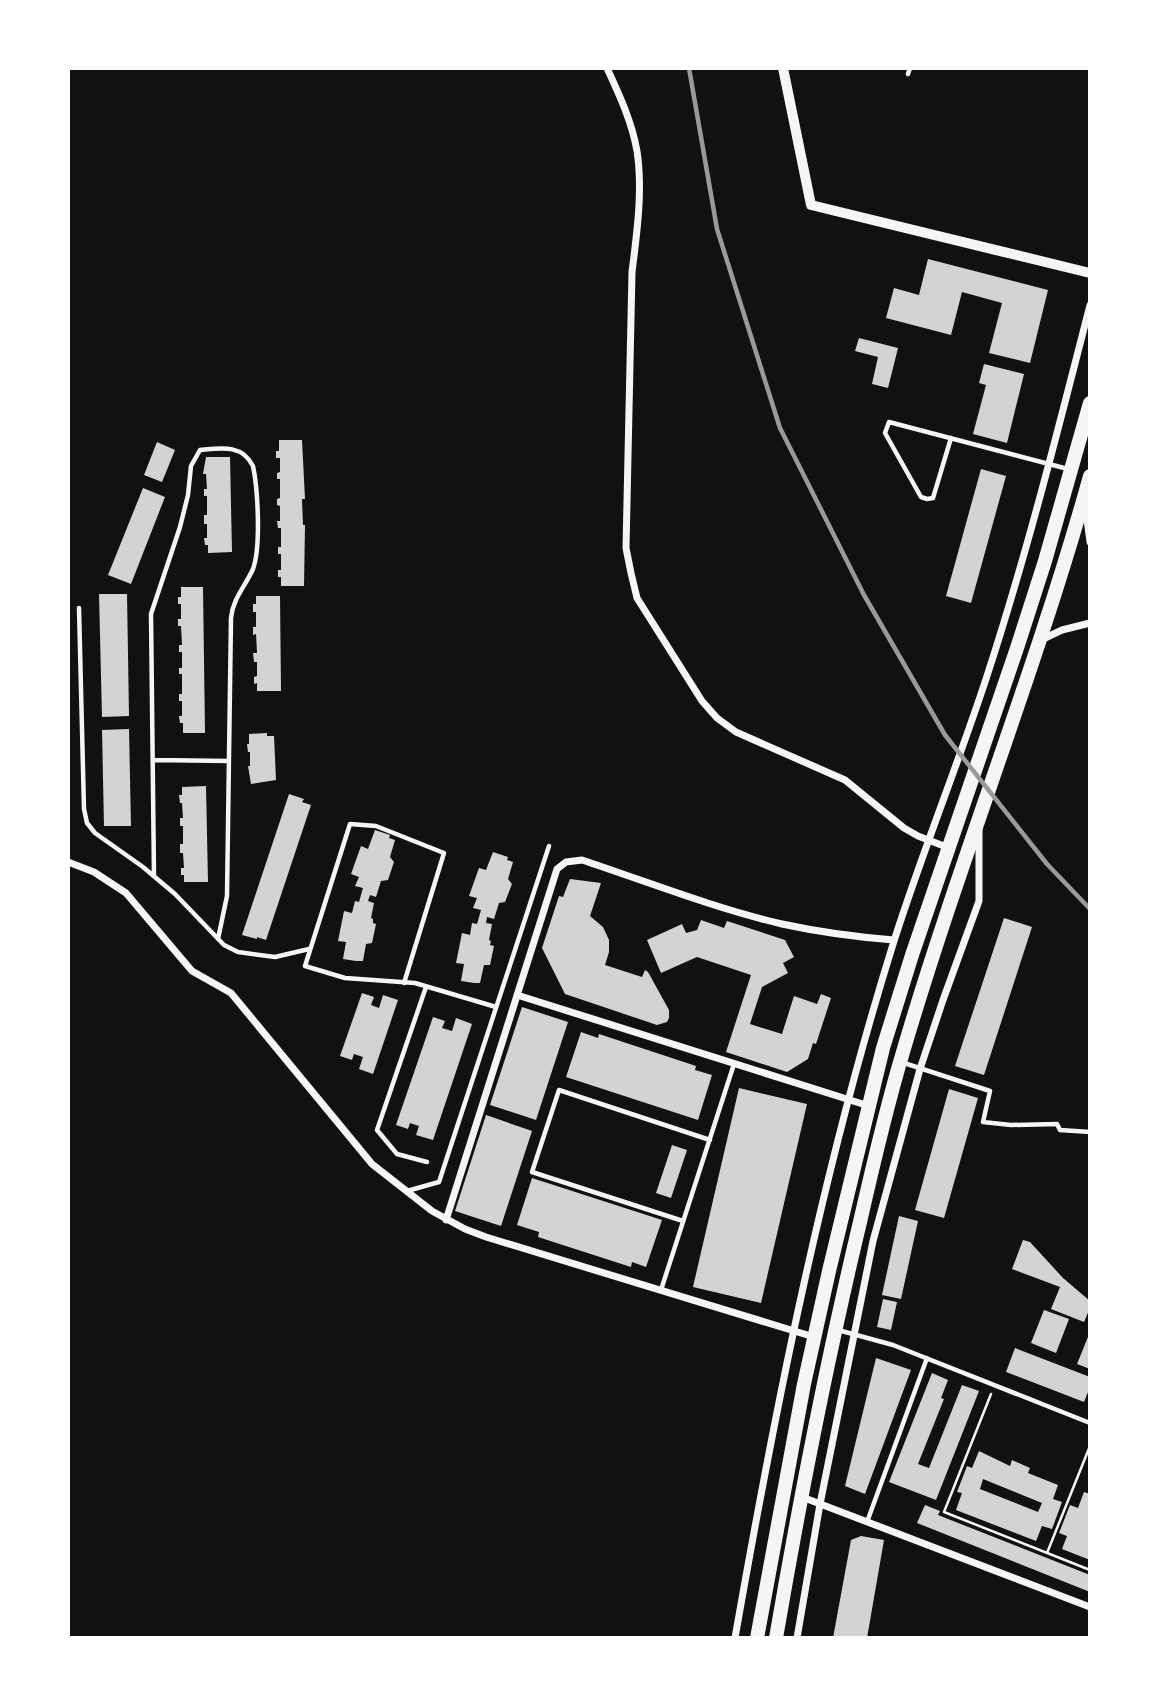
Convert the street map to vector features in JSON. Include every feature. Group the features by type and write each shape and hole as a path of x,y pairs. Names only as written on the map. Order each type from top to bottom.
{"highway":[{"path":"757,1638 784,1483 814,1337 869,1106 904,982 1021,636 1090,403"},
{"path":"776,1638 836,1329 900,1062 931,961 1040,640 1090,476"}],"street":[{"path":"607,68 634,136 639,166 638,226 632,271 626,548 637,598 702,701 726,725 736,732 845,780 892,820 929,841 949,848"},
{"path":"783,68 811,205 1090,273"},
{"path":"735,1638 794,1331 850,1100 894,940 986,678 1048,464 1090,305"},
{"path":"1084,496 1090,542"},
{"path":"1040,640 1090,622"},
{"path":"797,1638 820,1504 876,1229 920,1069 979,901 979,821"},
{"path":"446,1220 557,869 566,862 576,859 780,923 845,936 894,940"},
{"path":"68,862 94,872 126,893 192,971 231,993 372,1164 446,1220 486,1237 814,1337"},
{"path":"517,995 869,1106"},
{"path":"802,1497 1090,1607"}],"lane":[{"path":"951,438 933,498 921,497 885,433 889,422 951,438 1071,470"},
{"path":"154,876 150,624 154,603 180,527 193,460 200,450 228,448 246,456 253,466 258,546 252,570 236,597 232,611 227,896 218,939"},
{"path":"79,608 84,809 87,823 95,833 154,876 192,910 224,945 238,952 275,957 310,949"},
{"path":"153,760 229,761"},
{"path":"404,983 444,853 376,825 350,824 305,966 345,978 426,987 496,1007"},
{"path":"406,1192 439,1182 549,846"},
{"path":"426,987 377,1130 397,1154 427,1162"},
{"path":"900,1062 990,1091 983,1122 1011,1125 1057,1124 1060,1130 1090,1132"},
{"path":"661,1290 735,1063"},
{"path":"683,1221 533,1172 559,1090 709,1140"},
{"path":"836,1329 893,1345 1090,1423"},
{"path":"867,1521 927,1358"}],"path":[{"path":"994,1385 944,1512 1090,1570"},
{"path":"1047,1553 1090,1446"}],"building":[{"path":"928,259 1048,290 1030,363 989,353 1002,303 962,292 951,335 886,318 894,288 919,295"},
{"path":"859,338 898,348 888,388 872,384 878,357 855,351"},
{"path":"984,364 1024,374 1007,443 973,434 986,385 979,383"},
{"path":"279,440 302,440 305,499 302,499 305,525 304,586 281,586 281,577 278,577 278,570 281,570 278,547 281,547 281,528 278,528 277,521 280,521 277,499 280,498 280,479 277,479 277,473 280,472 280,458 276,458"},
{"path":"157,442 175,450 162,482 144,475"},
{"path":"206,457 230,457 232,552 208,553 208,545 205,545 207,524 204,524 204,515 207,515 207,496 204,496 204,489 207,489 206,474 203,474"},
{"path":"981,469 1006,476 971,603 946,596"},
{"path":"143,488 165,497 131,584 108,575"},
{"path":"181,587 203,587 205,733 183,733 183,723 180,723 182,701 179,701 179,694 182,694 182,674 179,674 179,668 182,668 182,652 179,652 179,645 182,645 181,626 178,626 181,604 178,604 178,597 181,597"},
{"path":"99,594 127,594 129,716 102,717"},
{"path":"256,596 280,596 281,691 257,691 257,683 254,684 257,662 254,662 253,653 257,653 256,634 253,635 256,612 253,612 253,604 256,604"},
{"path":"129,729 131,826 104,826 102,730"},
{"path":"267,733 267,736 274,736 276,780 251,784 248,766 250,752 247,744 249,734"},
{"path":"206,786 208,882 184,882 184,875 181,875 181,868 184,868 183,853 180,853 183,826 180,826 180,818 183,818 179,795 182,795 182,787"},
{"path":"289,794 304,799 302,802 311,805 266,940 242,935"},
{"path":"375,830 390,835 389,838 395,840 390,857 394,862 388,880 381,881 376,897 370,895 368,901 374,903 371,918 376,924 372,943 366,944 363,961 343,959 346,942 338,941 344,911 352,913 363,888 355,886 359,877 351,874 361,846 368,849"},
{"path":"493,852 508,857 507,860 513,862 508,879 512,884 505,902 499,903 494,919 487,917 486,923 492,924 490,945 494,946 490,965 484,965 480,983 461,981 464,964 456,963 462,933 470,935 472,923 477,924 481,910 473,908 477,898 469,896 479,868 486,870"},
{"path":"570,879 601,883 590,916 603,927 609,940 605,965 642,977 645,970 648,972 669,1010 667,1022 657,1025 565,994 542,948 559,896 563,897"},
{"path":"1004,918 1032,927 984,1075 955,1066"},
{"path":"701,920 724,928 727,921 785,940 794,957 783,963 788,973 762,987 750,1024 782,1034 794,996 817,1004 821,994 831,998 816,1044 813,1043 808,1059 787,1072 726,1052 751,975 697,957 661,973 647,940 682,924 686,933 697,930"},
{"path":"362,993 374,997 371,1005 379,1008 383,995 398,1000 373,1074 359,1069 363,1057 354,1054 352,1060 340,1056"},
{"path":"522,1007 568,1022 536,1120 490,1105"},
{"path":"433,1017 445,1021 442,1028 452,1031 456,1018 472,1024 433,1140 416,1135 419,1126 410,1123 408,1129 396,1125"},
{"path":"581,1032 598,1038 599,1034 696,1066 695,1070 712,1075 698,1120 566,1077"},
{"path":"739,1088 807,1104 761,1303 693,1287"},
{"path":"949,1089 978,1098 944,1218 915,1210"},
{"path":"486,1115 532,1131 501,1226 455,1211"},
{"path":"672,1145 687,1150 671,1198 656,1193"},
{"path":"532,1178 662,1220 646,1267 632,1262 631,1267 538,1237 539,1232 517,1225"},
{"path":"899,1216 918,1221 901,1299 882,1295"},
{"path":"1023,1240 1030,1242 1063,1278 1090,1301 1084,1322 1051,1309 1060,1287 1012,1269"},
{"path":"883,1299 897,1302 891,1330 877,1327"},
{"path":"1044,1310 1069,1319 1056,1353 1031,1343"},
{"path":"1090,1332 1090,1369 1077,1364"},
{"path":"1015,1348 1090,1377 1090,1387 1084,1402 1006,1372"},
{"path":"876,1358 911,1370 865,1494 845,1486"},
{"path":"932,1373 948,1380 941,1398 944,1399 918,1464 929,1468 962,1385 979,1391 936,1500 889,1482"},
{"path":"979,1451 1010,1466 1012,1460 1030,1468 1028,1473 1058,1485 1053,1499 1062,1502 1052,1529 1042,1526 1036,1541 956,1510 962,1493 957,1492 967,1466 972,1468","holes":["983,1479 1042,1503 1038,1512 980,1489"]},
{"path":"1084,1492 1090,1494 1090,1560 1062,1549 1067,1536 1059,1533 1070,1505 1078,1508"},
{"path":"925,1505 940,1511 938,1515 1090,1575 1090,1592 917,1523"},
{"path":"861,1536 884,1540 867,1638 833,1638 851,1540"}],"railway":[{"path":"689,68 717,229 780,428 864,595 945,735 1047,864 1090,909"}]}
